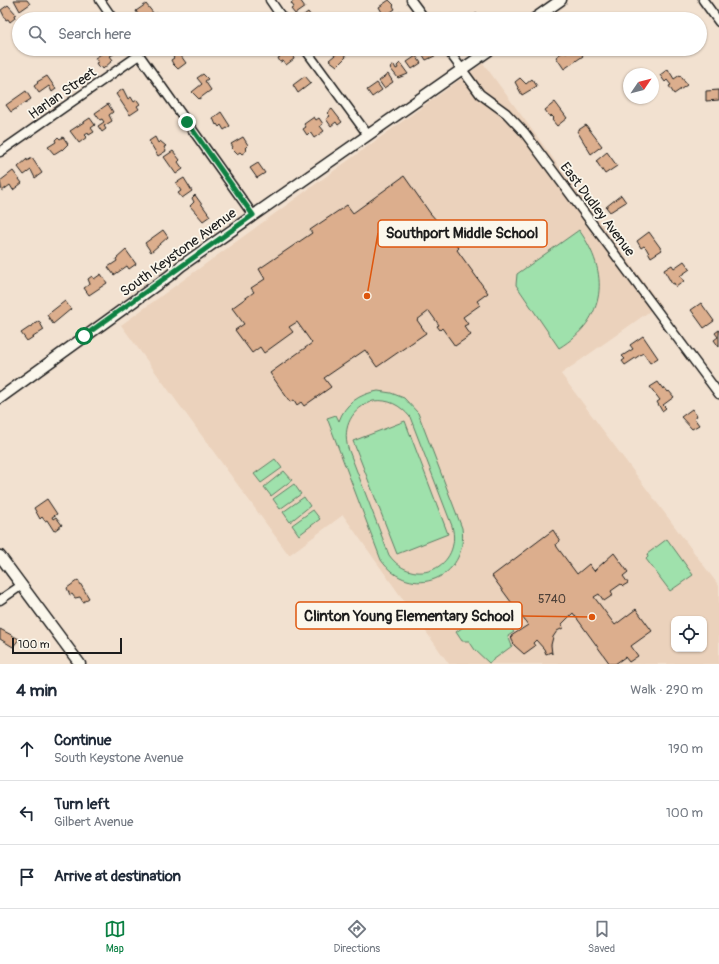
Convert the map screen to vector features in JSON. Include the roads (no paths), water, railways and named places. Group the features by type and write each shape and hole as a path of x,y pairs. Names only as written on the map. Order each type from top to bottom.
{"main road":[{"path":"544,12 561,0"},
{"name":"South Keystone Avenue","path":"0,398 253,215 481,56"},
{"path":"0,556 80,664"}],"street":[{"path":"100,0 108,12"},
{"path":"270,0 279,12"},
{"path":"412,0 420,12"},
{"path":"703,0 719,22"},
{"name":"Harlan Street","path":"0,152 132,56"},
{"path":"140,56 253,215"},
{"path":"310,56 368,135"},
{"name":"East Dudley Avenue","path":"452,56 480,94 506,113 524,132 719,394"},
{"path":"0,600 22,585"}],"place":[{"name":"Southport Middle School","path":"367,296"},
{"name":"Clinton Young Elementary School","path":"592,617"}]}
